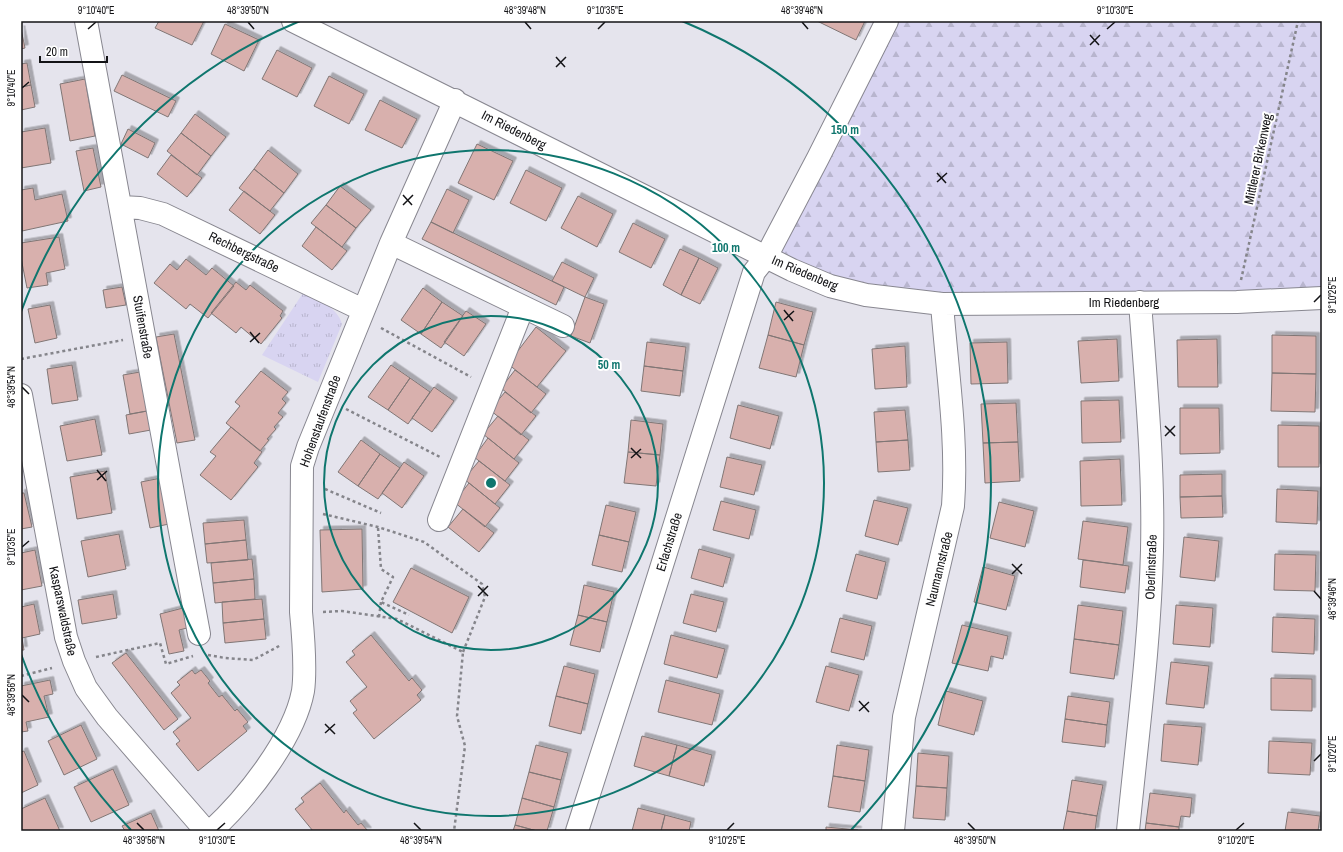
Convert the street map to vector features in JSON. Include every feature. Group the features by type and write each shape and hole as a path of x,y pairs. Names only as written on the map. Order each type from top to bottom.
{"street":[{"name":"Stuifenstraße","path":"86,21 199,634"},
{"name":"Im Riedenberg","path":"294,21 455,100 766,257 830,286 866,295 942,304 1237,302 1322,298"},
{"name":"Erlachstraße","path":"577,831 754,272 766,257 887,21"},
{"name":"Hohenstaufenstraße","path":"211,831 230,814 267,767 294,719 303,690 303,634 301,612 302,466 308,447 361,313 455,100"},
{"name":"Rechbergstraße","path":"121,207 140,208 163,214 361,313"},
{"path":"391,243 563,326"},
{"name":"Oberlinstraße","path":"1128,831 1147,644 1152,550 1152,502 1140,302"},
{"name":"Naumannstraße","path":"893,831 904,717 953,506 954,459 942,304"},
{"path":"439,520 523,306"},
{"name":"Kasparswaldstraße","path":"21,395 66,637 74,661 86,688 107,717 206,831"}],"path":[{"name":"Mittlerer Birkenweg","path":"1237,302 1298,21"},
{"path":"361,313 491,388"},
{"path":"21,359 145,335"},
{"path":"327,400 460,467"},
{"path":"301,479 381,513"},
{"path":"301,509 378,528 424,542 482,584 485,597 463,652 457,716 465,746 454,831"},
{"path":"378,528 381,569 393,577 381,602 379,617"},
{"path":"381,602 409,615"},
{"path":"301,612 342,612 397,620 463,652"},
{"path":"21,676 74,661"}],"green space":[{"path":"887,21 1322,21 1322,298 901,300 766,257"},
{"path":"303,293 331,308 340,318 342,324 318,382 262,355"}],"building":[{"path":"159,21 204,21 192,45 155,28"},
{"path":"817,21 865,21 856,40"},
{"path":"225,24 259,40 244,71 211,54"},
{"path":"21,29 25,48 21,49"},
{"path":"277,50 312,68 297,97 262,79"},
{"path":"27,63 31,85 21,87 21,64"},
{"path":"122,75 176,101 168,117 114,91"},
{"path":"329,76 364,94 349,124 314,106"},
{"path":"85,79 95,136 70,141 60,84"},
{"path":"31,85 35,107 21,110 21,87"},
{"path":"380,100 417,119 402,148 365,130"},
{"path":"195,114 226,137 211,156 181,133"},
{"path":"45,128 51,163 21,168 21,132"},
{"path":"128,129 155,143 148,158 121,144"},
{"path":"181,133 211,156 197,175 167,151"},
{"path":"477,144 513,161 494,200 458,183"},
{"path":"93,148 101,187 84,191 76,151"},
{"path":"268,150 298,174 284,193 254,169"},
{"path":"171,155 202,178 187,197 157,174"},
{"path":"254,169 284,193 270,211 239,188"},
{"path":"526,170 562,188 546,221 510,203"},
{"path":"340,186 371,210 356,228 326,205"},
{"path":"33,188 35,200 62,194 68,221 22,231 21,190"},
{"path":"447,189 469,200 453,233 431,222"},
{"path":"244,191 275,215 260,234 229,210"},
{"path":"578,196 613,214 597,247 561,228"},
{"path":"326,205 356,228 342,247 311,223"},
{"path":"431,222 564,287 556,305 422,239"},
{"path":"633,223 665,239 651,268 619,252"},
{"path":"316,227 347,251 332,270 302,246"},
{"path":"59,237 65,269 46,273 48,285 27,288 21,258 21,243"},
{"path":"680,249 699,258 681,295 663,285"},
{"path":"699,258 718,268 700,304 681,295"},
{"path":"186,259 206,275 212,268 234,286 208,318 190,304 186,309 154,283 170,264 177,270"},
{"path":"562,262 594,278 585,297 552,281"},
{"path":"236,282 246,290 250,285 283,311 280,316 282,318 261,344 241,327 236,333 211,313"},
{"path":"122,287 126,305 106,308 103,290"},
{"path":"423,288 442,302 421,334 401,320"},
{"path":"585,297 604,304 590,343 571,336"},
{"path":"442,302 463,316 441,348 421,334"},
{"path":"776,302 813,312 804,345 768,335"},
{"path":"50,305 57,338 35,343 28,309"},
{"path":"466,311 486,324 464,356 444,342"},
{"path":"536,327 566,351 537,387 508,364"},
{"path":"174,334 195,440 177,443 156,337"},
{"path":"768,335 804,345 796,377 759,368"},
{"path":"1272,335 1316,336 1316,374 1272,373"},
{"path":"1117,339 1119,381 1081,383 1078,341"},
{"path":"1217,339 1218,387 1178,387 1177,340"},
{"path":"647,342 686,347 683,371 644,366"},
{"path":"1007,342 1008,383 971,384 970,343"},
{"path":"905,346 907,387 875,389 872,349"},
{"path":"72,365 78,400 52,404 47,369"},
{"path":"391,365 410,378 388,410 368,397"},
{"path":"644,366 683,371 680,396 641,391"},
{"path":"515,370 546,394 531,413 501,388"},
{"path":"261,371 288,392 282,399 286,403 278,413 283,417 274,427 276,429 267,439 269,440 260,451 226,423 240,406 235,402"},
{"path":"140,372 147,411 130,414 123,375"},
{"path":"1272,373 1316,374 1315,412 1271,411"},
{"path":"410,378 430,392 408,424 388,410"},
{"path":"434,387 454,401 432,432 412,418"},
{"path":"505,392 536,416 521,435 490,410"},
{"path":"1119,400 1121,442 1082,443 1081,401"},
{"path":"1016,403 1018,442 983,443 981,404"},
{"path":"738,405 779,416 770,449 730,438"},
{"path":"1180,408 1219,408 1220,453 1180,454"},
{"path":"905,410 908,440 876,442 874,412"},
{"path":"147,411 151,430 129,434 126,415"},
{"path":"498,416 529,440 514,459 483,434"},
{"path":"95,419 102,455 67,461 60,426"},
{"path":"631,420 663,424 660,455 628,452"},
{"path":"1278,425 1319,426 1319,467 1278,467"},
{"path":"231,427 262,452 254,463 258,467 231,500 200,475 216,456 210,452"},
{"path":"488,438 519,463 505,481 474,457"},
{"path":"361,440 380,454 358,486 338,472"},
{"path":"908,440 910,470 878,472 876,442"},
{"path":"1018,442 1020,481 985,483 983,443"},
{"path":"628,452 660,455 656,486 624,483"},
{"path":"380,454 400,468 378,499 358,486"},
{"path":"727,457 762,465 754,495 720,487"},
{"path":"1120,459 1122,505 1081,506 1080,461"},
{"path":"479,461 510,485 495,504 464,479"},
{"path":"404,462 424,476 402,508 382,493"},
{"path":"105,471 112,513 77,519 70,477"},
{"path":"1222,474 1222,496 1180,497 1180,475"},
{"path":"161,478 169,524 150,528 141,482"},
{"path":"469,483 500,508 485,527 454,502"},
{"path":"1277,489 1318,491 1317,524 1276,522"},
{"path":"21,493 24,493 32,527 21,529"},
{"path":"1222,496 1223,517 1181,518 1180,497"},
{"path":"874,500 908,508 898,545 865,536"},
{"path":"721,501 756,510 749,539 713,530"},
{"path":"999,502 1034,511 1025,547 990,538"},
{"path":"606,505 636,512 629,542 599,535"},
{"path":"463,509 494,533 479,552 448,527"},
{"path":"244,520 246,540 205,544 203,523"},
{"path":"1083,521 1128,527 1123,565 1078,559"},
{"path":"362,529 363,589 322,592 320,530"},
{"path":"119,534 126,569 88,577 81,541"},
{"path":"599,535 629,542 622,572 592,565"},
{"path":"1184,537 1219,541 1215,581 1180,577"},
{"path":"246,540 248,560 207,563 205,544"},
{"path":"699,549 731,558 723,587 691,578"},
{"path":"35,550 42,586 21,590 21,553"},
{"path":"856,554 886,562 877,599 846,591"},
{"path":"1275,554 1316,555 1315,591 1274,590"},
{"path":"252,559 254,579 213,583 211,563"},
{"path":"1083,560 1129,566 1125,593 1080,587"},
{"path":"983,567 1015,576 1006,610 974,602"},
{"path":"411,568 469,597 452,633 393,602"},
{"path":"254,579 255,599 215,603 213,583"},
{"path":"584,585 614,592 607,622 578,615"},
{"path":"113,594 117,618 82,624 78,600"},
{"path":"691,594 724,602 716,632 683,623"},
{"path":"262,599 264,619 223,623 222,602"},
{"path":"34,604 40,634 22,638 24,650 21,650 21,607"},
{"path":"1078,605 1123,611 1119,645 1074,639"},
{"path":"1176,605 1213,608 1210,647 1173,644"},
{"path":"183,608 187,628 179,630 184,651 169,654 160,614"},
{"path":"578,615 607,622 600,652 570,645"},
{"path":"1273,617 1315,619 1314,654 1272,652"},
{"path":"840,618 872,626 864,660 831,652"},
{"path":"264,619 266,639 225,643 223,623"},
{"path":"962,625 1008,636 1003,659 991,656 988,671 952,663"},
{"path":"371,635 409,681 412,678 422,690 417,695 421,700 374,739 353,713 357,710 350,701 367,687 346,662 355,655 352,651"},
{"path":"671,635 725,649 717,678 664,664"},
{"path":"1074,639 1119,645 1114,679 1070,673"},
{"path":"126,653 178,719 164,730 112,663"},
{"path":"1171,662 1209,666 1204,708 1166,704"},
{"path":"564,666 595,674 588,704 556,696"},
{"path":"826,666 859,675 849,711 816,702"},
{"path":"192,670 195,674 201,670 210,681 208,683 219,697 222,695 235,711 237,709 248,722 243,726 247,731 198,771 176,744 180,741 173,732 191,718 171,693 180,685 177,682"},
{"path":"1271,678 1312,679 1312,711 1271,710"},
{"path":"50,680 53,694 44,696 49,717 26,722 28,731 21,732 21,686"},
{"path":"666,680 720,694 712,725 658,712"},
{"path":"946,691 983,701 974,735 938,725"},
{"path":"556,696 588,704 581,734 549,726"},
{"path":"1068,696 1110,702 1107,725 1065,719"},
{"path":"1065,719 1107,725 1105,747 1062,742"},
{"path":"1164,724 1202,727 1198,765 1161,761"},
{"path":"81,725 97,759 64,775 48,741"},
{"path":"642,736 677,745 669,776 634,766"},
{"path":"1269,741 1312,743 1310,775 1268,773"},
{"path":"536,745 568,753 561,780 529,772"},
{"path":"677,745 712,755 704,786 669,776"},
{"path":"837,745 869,750 865,781 833,776"},
{"path":"24,751 38,785 21,793 21,752"},
{"path":"918,753 949,756 947,788 916,786"},
{"path":"113,769 129,805 91,822 74,787"},
{"path":"529,772 561,780 554,807 522,798"},
{"path":"833,776 865,781 860,812 828,807"},
{"path":"1072,780 1103,785 1097,816 1067,811"},
{"path":"320,783 344,813 346,810 358,825 361,823 368,831 313,831 295,809 304,802 301,798"},
{"path":"916,786 947,788 945,820 913,818"},
{"path":"1150,793 1192,798 1190,817 1181,816 1179,827 1146,823"},
{"path":"45,798 60,831 21,831 21,809"},
{"path":"522,798 554,807 547,831 537,831 515,825"},
{"path":"638,808 665,815 661,831 632,831"},
{"path":"1067,811 1097,816 1095,831 1063,831"},
{"path":"1288,812 1320,816 1318,831 1285,831"},
{"path":"151,813 159,831 125,831 122,826"},
{"path":"665,815 691,822 689,831 661,831"},
{"path":"1146,823 1179,827 1179,831 1145,831"},
{"path":"515,825 537,831 513,831"},
{"path":"826,827 858,830 858,831 826,831"}]}
